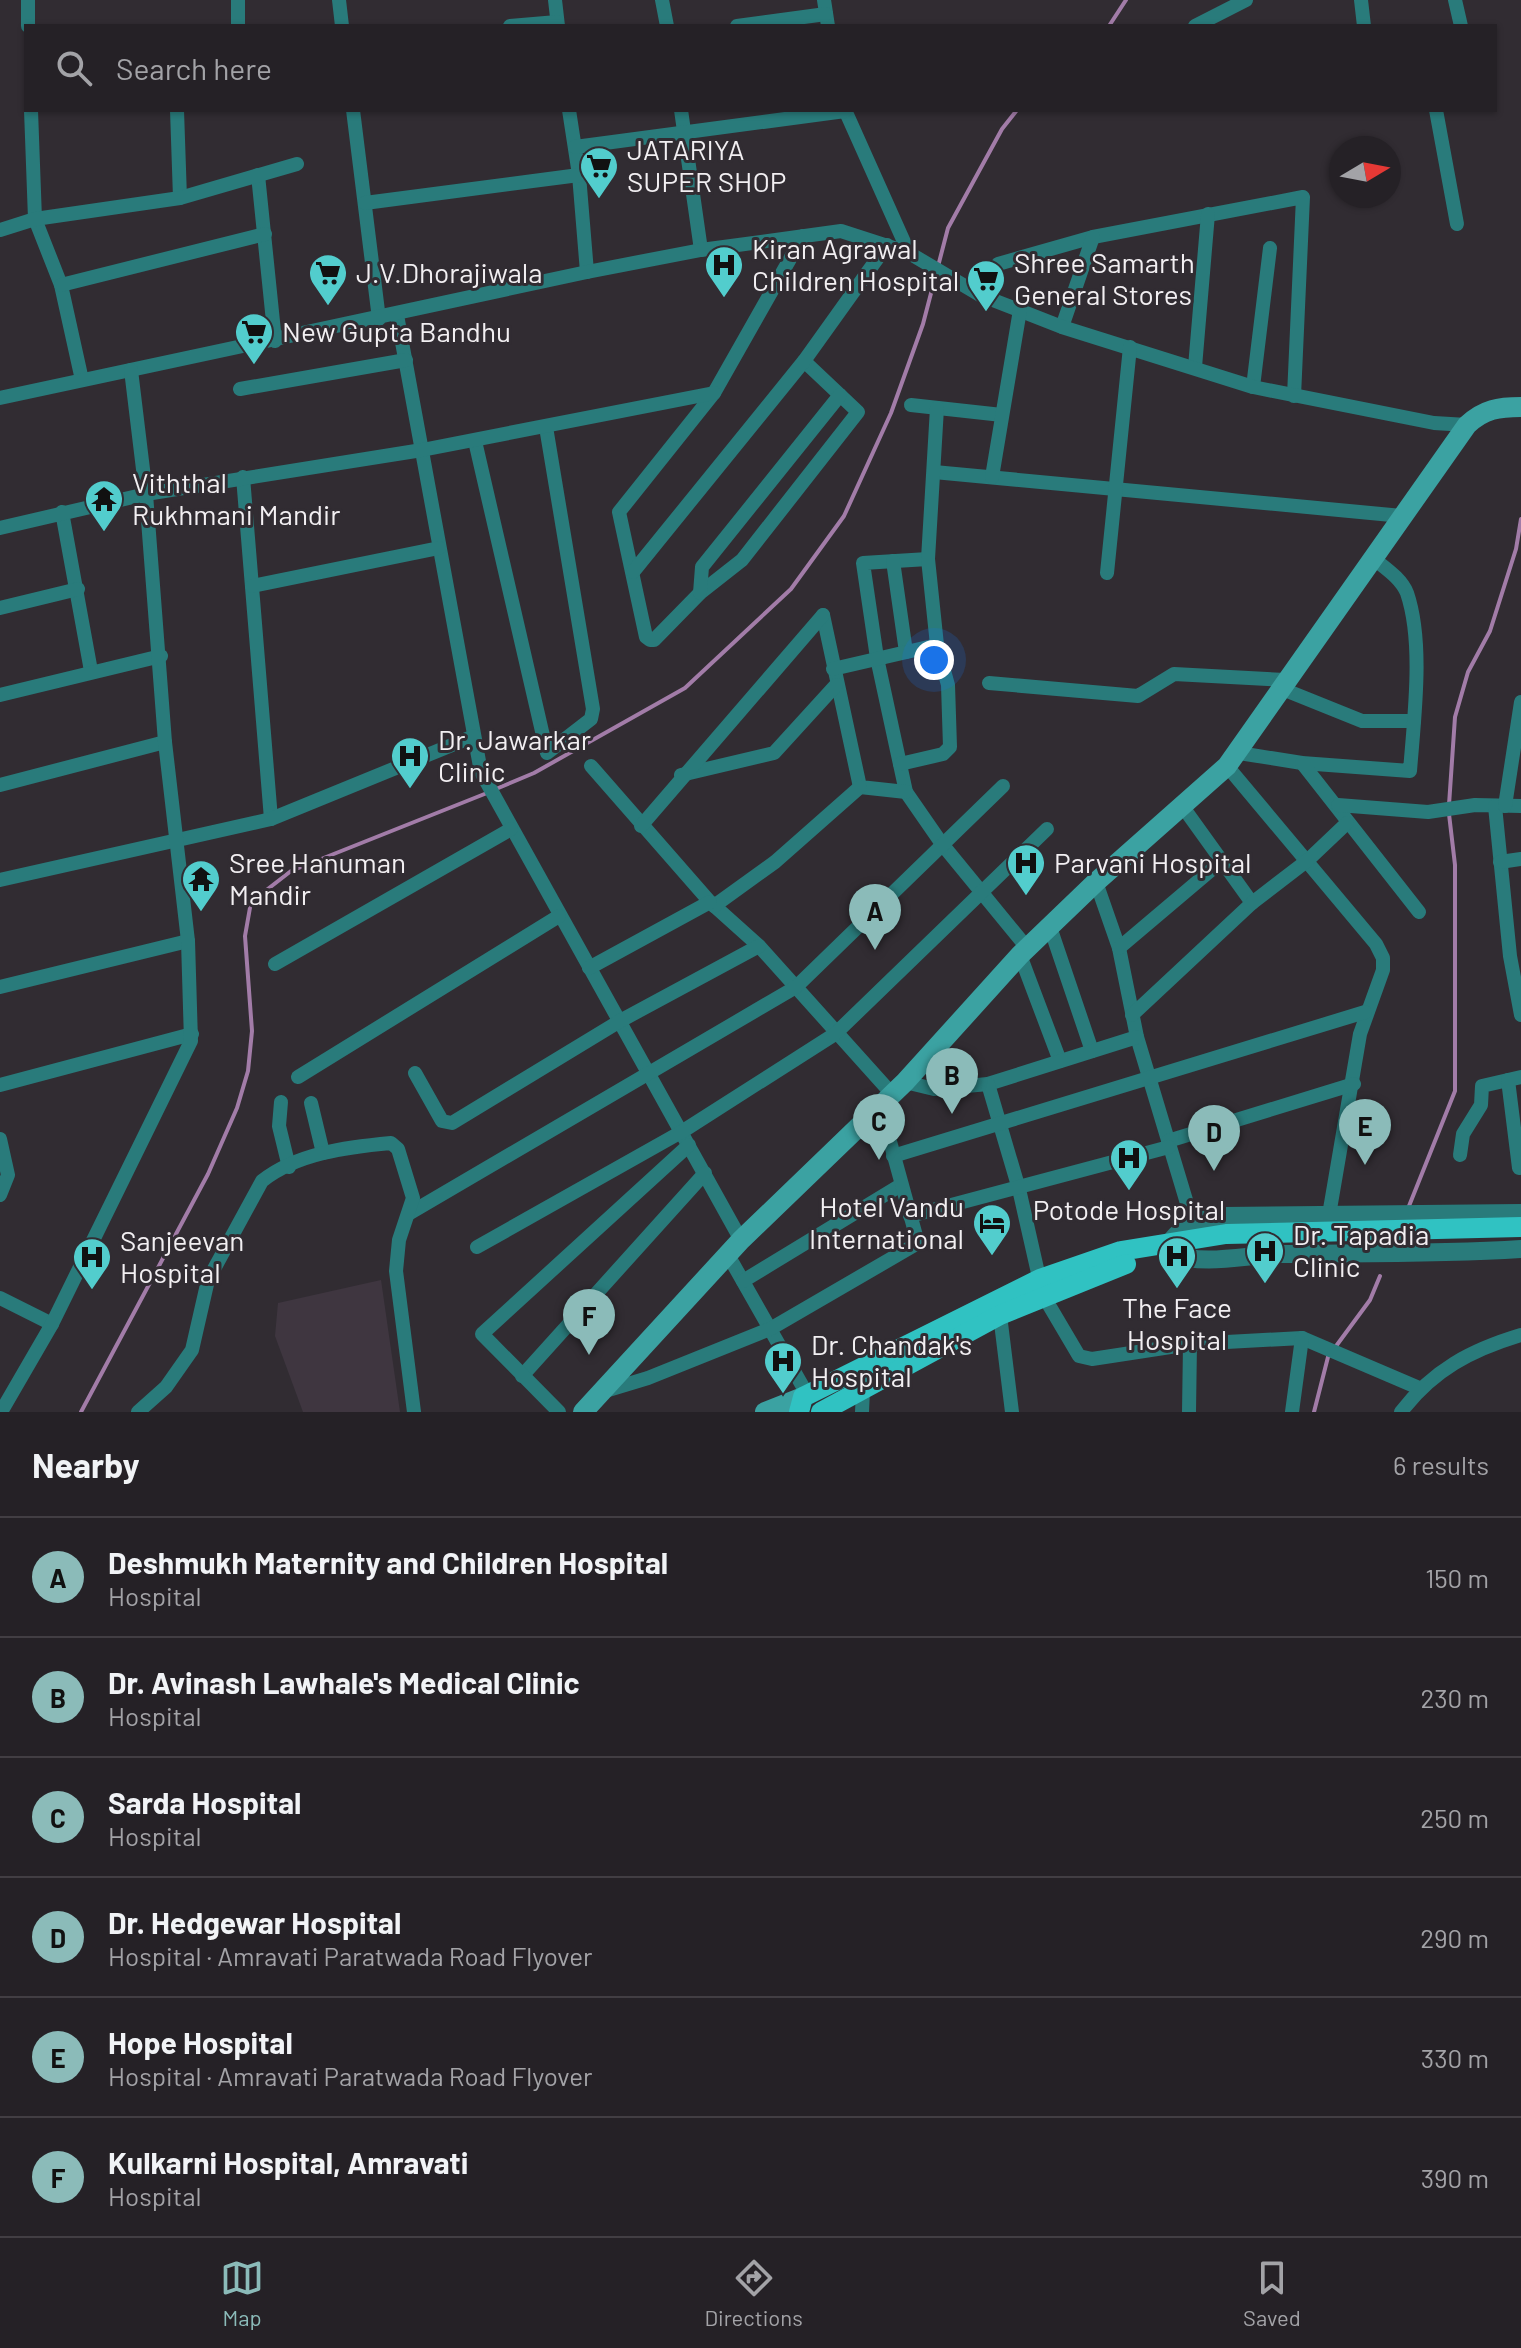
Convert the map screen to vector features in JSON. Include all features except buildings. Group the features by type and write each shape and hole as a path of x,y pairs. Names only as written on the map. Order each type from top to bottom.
{"main road":[{"path":"583,1412 734,1247 892,1094 1024,952 1096,882 1233,760 1282,684 1467,425 1479,414 1494,408 1521,407"},
{"path":"765,1412 801,1405 1042,1287 1171,1248 1226,1240 1521,1227"},
{"path":"1226,1240 1465,1243 1521,1239"},
{"path":"821,1412 862,1402 1042,1287"}],"street":[{"path":"28,0 28,24"},
{"path":"238,0 238,24"},
{"path":"339,0 342,24"},
{"path":"555,0 558,24"},
{"path":"662,0 667,24"},
{"path":"1199,24 1246,0"},
{"path":"1361,0 1364,24"},
{"path":"1455,0 1461,24"},
{"path":"751,24 826,13"},
{"path":"31,112 35,219 61,285 82,380"},
{"path":"177,112 180,198"},
{"path":"353,112 379,319"},
{"path":"569,112 579,175 587,272"},
{"path":"681,112 701,250"},
{"path":"575,147 838,112"},
{"path":"845,112 914,255"},
{"path":"1436,112 1457,224"},
{"path":"0,230 35,219 180,198 297,164"},
{"path":"258,175 275,341"},
{"path":"365,203 579,175"},
{"path":"980,295 998,264 1093,237 1303,197 1294,396"},
{"path":"1195,367 1208,214"},
{"path":"0,398 587,272 701,250 841,231 914,255 980,295 1062,327 1253,387 1434,423 1467,425"},
{"path":"61,285 265,234"},
{"path":"803,236 714,393 619,512 650,640 654,640 700,593 742,560 858,412 804,361"},
{"path":"1062,327 1093,237"},
{"path":"633,572 804,361 887,245"},
{"path":"1253,387 1270,248"},
{"path":"992,477 1020,310"},
{"path":"397,315 481,772 705,1173 734,1247 743,1281 770,1329 801,1405"},
{"path":"1107,573 1130,347"},
{"path":"240,389 406,360"},
{"path":"1,1412 52,1324 189,1052 192,1034 188,941 165,742 161,656 131,370"},
{"path":"0,528 146,494 475,441 714,393"},
{"path":"700,593 702,567 840,395"},
{"path":"911,405 1002,415"},
{"path":"900,764 943,754 950,747 948,685 937,645 928,559 937,408"},
{"path":"475,441 547,753 591,719 593,709 546,427"},
{"path":"934,472 1402,516"},
{"path":"243,477 271,819"},
{"path":"62,512 91,671"},
{"path":"252,586 439,548"},
{"path":"1233,760 1410,771 1418,667 1407,593 1399,580 1373,558"},
{"path":"928,559 863,563 877,658 906,792 1024,952 1060,1061"},
{"path":"893,561 906,652"},
{"path":"0,608 78,589"},
{"path":"641,826 681,775 823,615 860,787"},
{"path":"833,669 937,645"},
{"path":"0,695 161,656"},
{"path":"989,683 1138,696 1177,674 1282,684 1362,721 1414,721"},
{"path":"681,775 774,753 836,685"},
{"path":"1520,1006 1500,862 1500,806 1516,753 1521,702"},
{"path":"0,880 271,819 474,736"},
{"path":"0,785 165,742"},
{"path":"1233,760 1376,944 1383,958 1383,970 1365,1012 1329,1215"},
{"path":"1302,763 1419,912"},
{"path":"591,766 712,904 759,946 892,1094 893,1156 918,1243 770,1329 648,1378 605,1391"},
{"path":"410,1213 651,1075 796,987 1003,786"},
{"path":"589,968 712,904 775,862 860,787 906,792"},
{"path":"1338,805 1428,812 1475,805 1521,806"},
{"path":"1183,807 1252,903"},
{"path":"1132,1015 1252,903 1308,860 1347,823"},
{"path":"275,964 511,829"},
{"path":"477,1247 686,1138 835,1034 1047,829"},
{"path":"1500,862 1521,859"},
{"path":"1119,948 1223,860"},
{"path":"1096,882 1119,948 1137,1037 1192,1220"},
{"path":"1504,902 1521,899"},
{"path":"298,1077 559,916"},
{"path":"1050,927 1092,1051"},
{"path":"0,987 188,941"},
{"path":"415,1073 442,1121 452,1123 620,1021 759,946"},
{"path":"893,1156 1365,1012"},
{"path":"0,1085 192,1034"},
{"path":"892,1094 988,1084 1137,1037"},
{"path":"1460,1155 1463,1134 1481,1105 1482,1086 1514,1078 1519,1168"},
{"path":"988,1084 1019,1189 1042,1287 1079,1356 1086,1358 1190,1344 1305,1339 1419,1388"},
{"path":"910,1216 1019,1189 1354,1084"},
{"path":"281,1102 279,1126 289,1167"},
{"path":"311,1103 323,1153"},
{"path":"559,1412 482,1334 686,1138"},
{"path":"0,1139 8,1175 0,1195"},
{"path":"138,1412 166,1387 192,1350 208,1280 262,1181 323,1153 346,1147 395,1145 413,1198 399,1240 396,1271 414,1412"},
{"path":"522,1376 705,1173"},
{"path":"743,1281 901,1185"},
{"path":"1521,1213 1192,1220 1182,1226 1171,1248 1197,1259 1427,1255 1521,1249"},
{"path":"0,1298 52,1324"},
{"path":"1000,1315 1012,1412"},
{"path":"1401,1412 1419,1388 1477,1348 1521,1335"},
{"path":"1292,1412 1305,1339"},
{"path":"1189,1412 1190,1344"}],"shaded area":[{"path":"381,1280 400,1412 303,1412 275,1336 278,1303"}],"waterway":[{"path":"1110,24 1126,0"},
{"path":"496,789 534,773 685,688 791,589 844,516 891,413 923,324 948,228 1002,129 1015,112"},
{"path":"1449,805 1455,717 1468,672 1490,631 1516,549 1521,519"},
{"path":"81,1412 208,1174 237,1108 248,1071 252,1031 245,936 251,902 291,871 487,793"},
{"path":"1409,1206 1455,1091 1455,865 1449,814"},
{"path":"1314,1412 1328,1357 1370,1300 1380,1276"}],"place":[{"name":"JATARIYA SUPER SHOP","path":"599,200"},
{"name":"Kiran Agrawal Children Hospital","path":"724,299"},
{"name":"J.V.Dhorajiwala","path":"328,307"},
{"name":"Shree Samarth General Stores","path":"986,313"},
{"name":"New Gupta Bandhu","path":"254,366"},
{"name":"Viththal Rukhmani Mandir","path":"104,533"},
{"name":"Dr. Jawarkar Clinic","path":"410,790"},
{"name":"Parvani Hospital","path":"1026,897"},
{"name":"Sree Hanuman Mandir","path":"201,913"},
{"name":"Deshmukh Maternity and Children Hospital","path":"875,950"},
{"name":"Dr. Avinash Lawhale's Medical Clinic","path":"952,1114"},
{"name":"Sarda Hospital","path":"879,1160"},
{"name":"Hope Hospital","path":"1365,1165"},
{"name":"Dr. Hedgewar Hospital","path":"1214,1171"},
{"name":"Potode Hospital","path":"1129,1192"},
{"name":"Hotel Vandu International","path":"992,1257"},
{"name":"Dr. Tapadia Clinic","path":"1265,1285"},
{"name":"The Face Hospital","path":"1177,1290"},
{"name":"Sanjeevan Hospital","path":"92,1291"},
{"name":"Kulkarni Hospital, Amravati","path":"589,1355"},
{"name":"Dr. Chandak's Hospital","path":"783,1395"}]}
